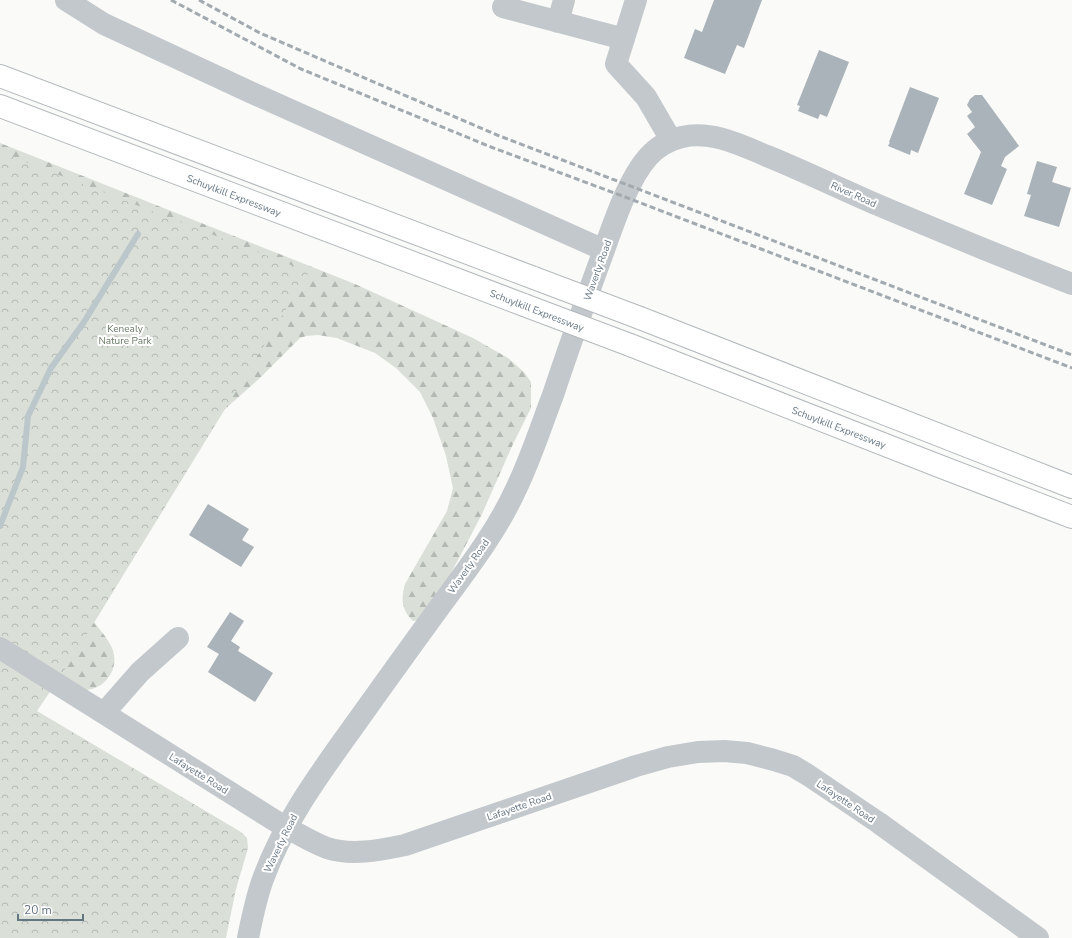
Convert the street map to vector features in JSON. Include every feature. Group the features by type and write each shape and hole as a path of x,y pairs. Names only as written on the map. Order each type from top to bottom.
{"highway":[{"path":"0,76 640,318 1072,487"},
{"name":"Schuylkill Expressway","path":"0,106 630,345 1072,517"}],"street":[{"path":"66,0 104,24 250,92 604,250"},
{"path":"558,22 564,0"},
{"path":"636,0 616,64 646,97 671,140"},
{"path":"503,7 624,40"},
{"name":"River Road","path":"641,166 659,147 671,140 682,137 697,134 733,142 788,164 989,252 1072,284"},
{"name":"Waverly Road","path":"248,938 253,911 262,881 286,827 327,764 462,576 494,529 514,493 538,437 604,250 625,197 641,166"},
{"path":"104,713 140,672 178,638"},
{"name":"Lafayette Road","path":"0,648 286,827 328,848 352,852 379,851 405,845 636,766 668,757 698,752 724,751 747,753 793,766 808,775 879,823 1038,938"}],"green space":[{"name":"Kenealy Nature Park","path":"0,143 355,284 473,338 508,358 524,372 531,382 531,408 513,444 482,514 436,602 419,620 413,621 406,613 404,608 403,594 405,584 447,511 453,488 446,456 433,418 420,392 396,368 375,353 337,338 318,335 300,338 261,377 196,435 89,616 106,638 114,653 114,666 112,672 104,683 92,689 80,690 0,637"},
{"name":"Kenealy Nature Park","path":"0,152 309,272 70,662 37,711 241,832 247,838 248,848 236,889 226,938 0,938"}],"building":[{"path":"714,0 762,0 744,48 737,45 725,74 684,58 695,29 702,32"},
{"path":"819,50 849,62 827,117 820,114 818,119 798,111 800,106 797,105"},
{"path":"910,87 939,98 918,153 911,150 910,155 888,146"},
{"path":"975,95 982,95 1019,146 1005,157 1001,166 1007,169 992,205 964,194 981,152 967,134 975,127 967,116 972,112 967,105 970,99"},
{"path":"1037,161 1057,167 1052,182 1071,188 1059,227 1024,216 1031,195 1027,194"},
{"path":"208,504 249,529 242,540 254,547 241,567 189,535"},
{"path":"230,612 244,621 231,641 240,647 238,651 273,673 255,702 208,672 219,654 207,647"}],"waterway":[{"path":"0,526 23,467 28,416 51,368 84,322 138,234"}],"railway":[{"path":"171,0 301,69 491,147 1072,368"},
{"path":"199,0 260,33 497,135 1072,355"}]}
